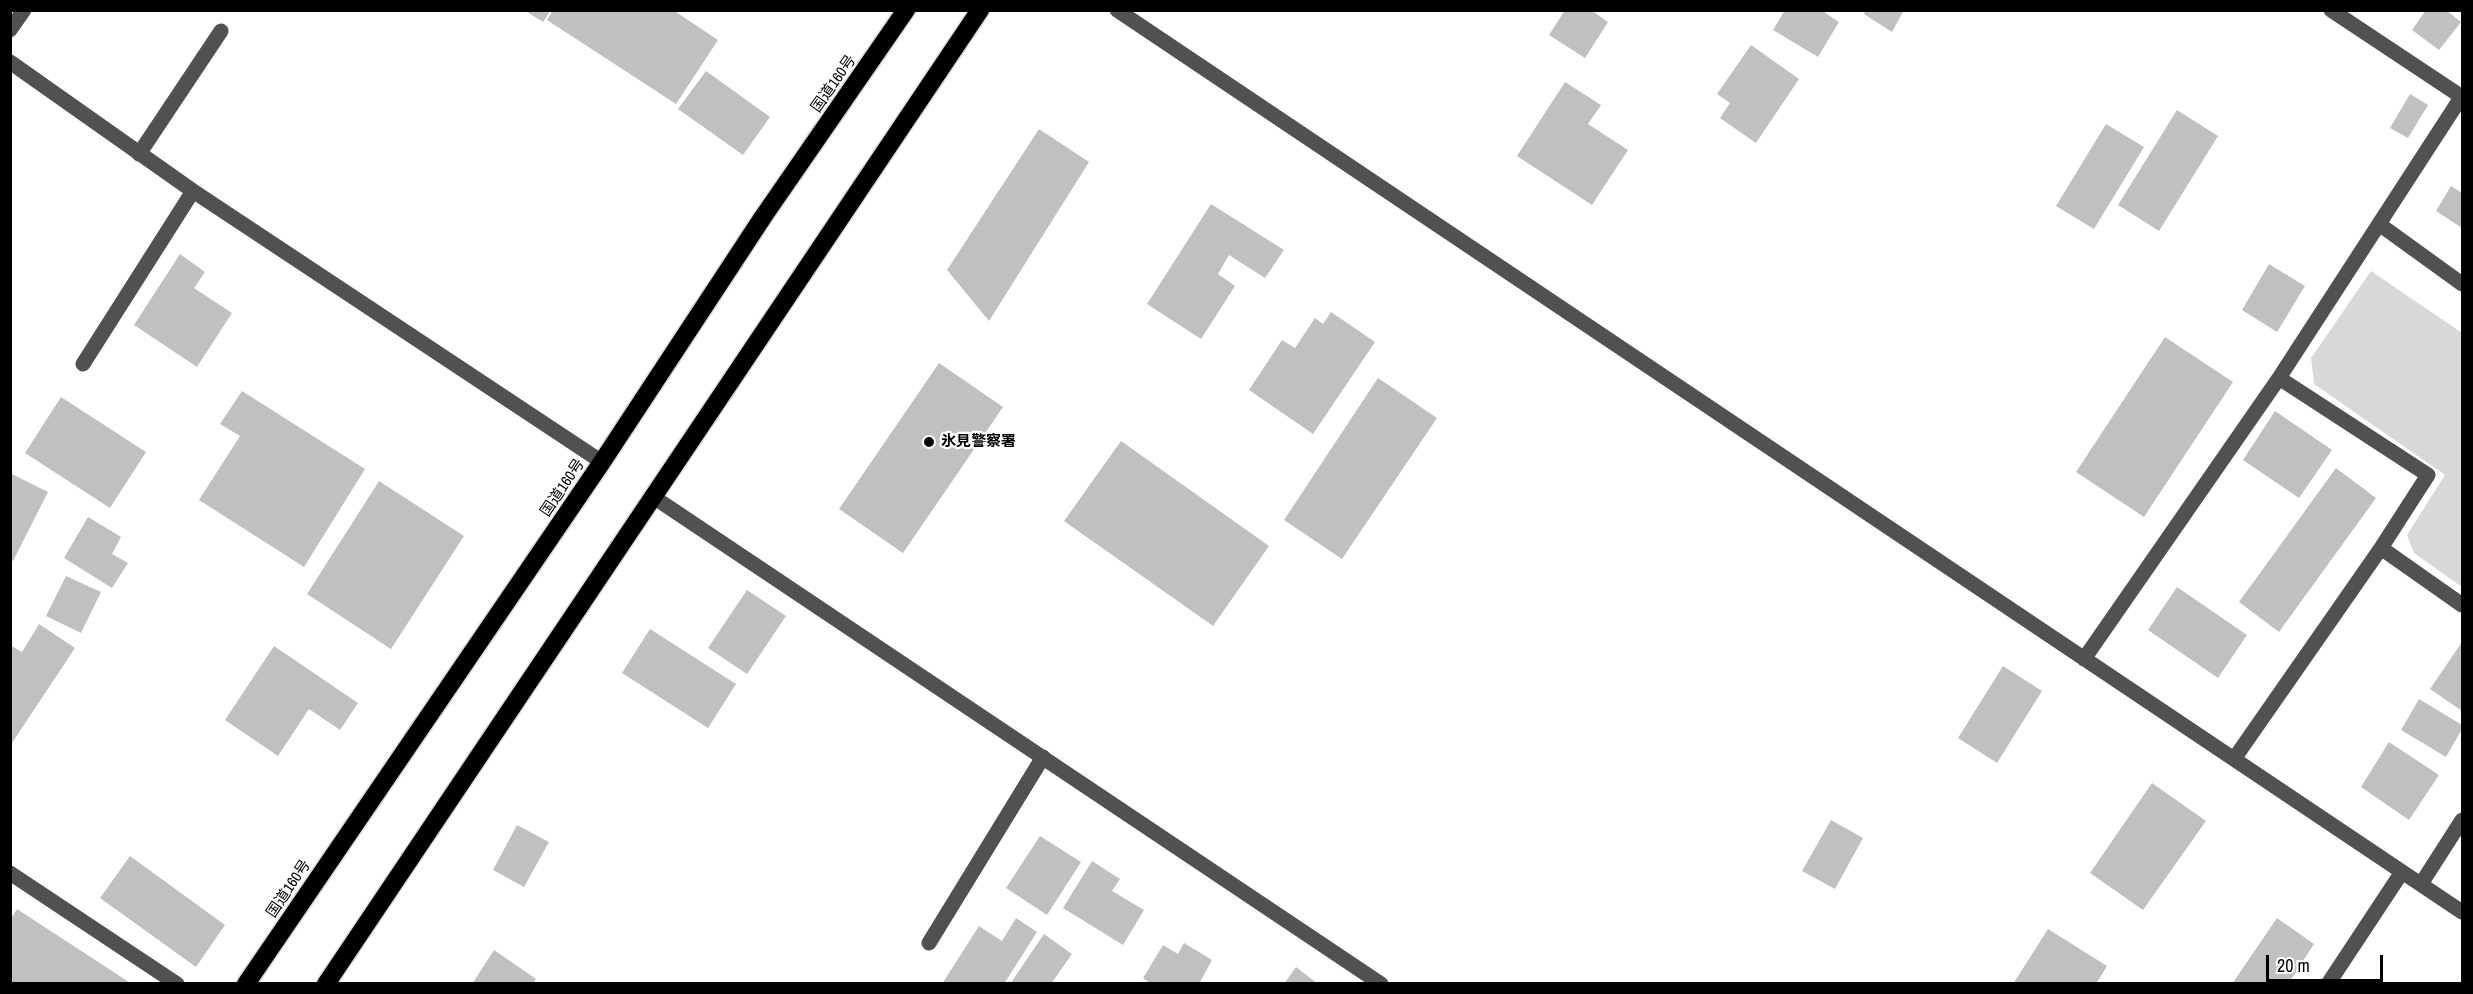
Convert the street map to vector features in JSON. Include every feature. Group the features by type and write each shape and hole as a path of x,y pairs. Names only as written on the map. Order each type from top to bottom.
{"highway":[{"name":"国道160号","path":"246,984 602,462 763,217 906,10"},
{"path":"326,984 980,10"}],"street":[{"path":"10,30 24,10"},
{"path":"1117,10 2463,912"},
{"path":"2084,659 2279,378 2462,96 2331,10"},
{"path":"140,154 221,31"},
{"path":"10,62 192,191 602,462"},
{"path":"83,364 192,191"},
{"path":"2379,224 2463,284"},
{"path":"2234,759 2381,548 2428,475 2279,378"},
{"path":"652,496 1381,984"},
{"path":"2381,548 2463,605"},
{"path":"928,943 1043,757"},
{"path":"2421,884 2463,820"},
{"path":"2328,984 2402,872"},
{"path":"10,873 177,984"}],"shaded area":[{"path":"2371,271 2462,333 2462,587 2414,553 2407,535 2445,475 2314,384 2311,358"}],"building":[{"path":"524,10 551,10 543,22"},
{"path":"553,10 673,10 718,40 676,104 547,20"},
{"path":"1565,10 1591,10 1608,22 1585,58 1549,35"},
{"path":"1785,10 1821,10 1839,22 1818,57 1773,30"},
{"path":"1866,10 1904,10 1892,32 1864,14"},
{"path":"2426,10 2446,10 2461,22 2439,50 2412,30"},
{"path":"1751,45 1799,79 1756,143 1720,118 1730,103 1717,94"},
{"path":"706,71 770,117 743,155 678,109"},
{"path":"1565,82 1601,105 1588,124 1628,150 1592,205 1517,156"},
{"path":"2410,94 2428,105 2408,138 2390,128"},
{"path":"2177,110 2218,136 2159,231 2118,205"},
{"path":"2106,124 2144,147 2094,229 2056,206"},
{"path":"1039,129 1089,162 989,321 947,270"},
{"path":"2451,186 2462,193 2462,228 2436,211"},
{"path":"1211,204 1284,250 1265,278 1229,255 1218,274 1235,286 1201,339 1147,304"},
{"path":"180,254 205,272 194,288 232,313 197,367 134,325"},
{"path":"2269,264 2305,286 2277,332 2242,310"},
{"path":"1331,312 1375,342 1313,434 1249,390 1282,340 1295,348 1315,318 1323,324"},
{"path":"2165,337 2233,382 2144,517 2076,472"},
{"path":"939,363 1003,407 903,553 839,509"},
{"path":"1378,378 1437,418 1342,559 1284,520"},
{"path":"242,391 365,469 304,567 199,500 240,436 220,424"},
{"path":"61,397 146,452 110,508 25,453"},
{"path":"2275,411 2332,450 2299,498 2243,460"},
{"path":"1121,441 1269,546 1213,626 1064,521"},
{"path":"2336,468 2376,498 2279,632 2239,602"},
{"path":"10,473 48,492 13,561 10,559"},
{"path":"379,481 464,536 391,649 307,594"},
{"path":"88,517 121,537 112,554 128,563 112,588 64,558"},
{"path":"66,576 101,592 81,633 46,616"},
{"path":"2177,587 2247,635 2218,678 2148,630"},
{"path":"747,590 786,616 747,674 708,648"},
{"path":"39,624 75,648 10,746 10,645 22,652"},
{"path":"650,629 736,684 708,728 622,673"},
{"path":"2462,642 2462,711 2430,689"},
{"path":"274,646 358,703 340,730 309,709 278,756 225,720"},
{"path":"2003,666 2042,691 1997,763 1958,738"},
{"path":"2419,699 2462,725 2446,757 2401,730"},
{"path":"2389,742 2439,775 2409,820 2361,787"},
{"path":"2152,783 2206,821 2143,910 2090,873"},
{"path":"1831,820 1863,838 1835,889 1802,871"},
{"path":"517,825 549,842 524,887 493,870"},
{"path":"1040,836 1081,862 1047,915 1006,888"},
{"path":"130,856 225,925 196,967 100,898"},
{"path":"1092,861 1120,879 1112,891 1144,910 1123,945 1063,908"},
{"path":"17,909 132,984 10,984 10,920"},
{"path":"1016,918 1037,932 1004,984 942,984 979,926 1002,941"},
{"path":"2277,918 2314,944 2288,984 2232,984"},
{"path":"2048,929 2107,966 2096,984 2013,984"},
{"path":"1044,934 1072,954 1051,984 1010,984"},
{"path":"1184,943 1212,960 1199,984 1151,984 1143,978 1163,945 1178,954"},
{"path":"494,950 536,979 533,984 472,984"},
{"path":"1296,967 1318,984 1284,984"}],"place":[{"name":"氷見警察署","path":"929,442"}]}
